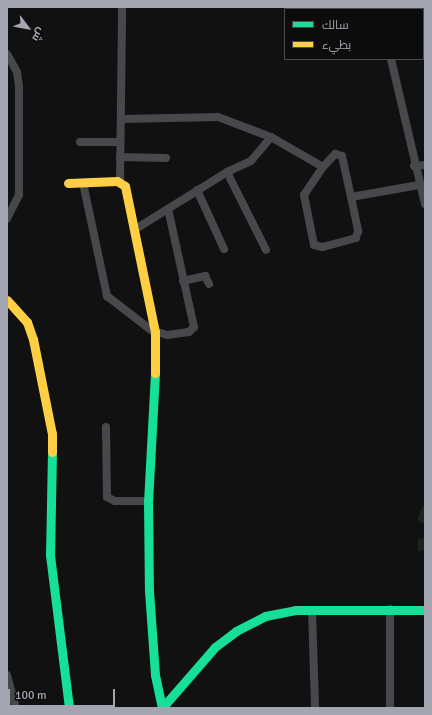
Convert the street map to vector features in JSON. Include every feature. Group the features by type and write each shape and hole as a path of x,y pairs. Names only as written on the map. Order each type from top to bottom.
{"street":[{"path":"122,7 120,182 126,188 155,332 156,392 148,501 150,622 155,675 162,708"},
{"path":"7,54 17,72 19,126 19,195 7,219"},
{"path":"391,60 414,166 425,204"},
{"path":"121,119 218,117 271,137 323,167"},
{"path":"134,230 227,172 251,161 271,137"},
{"path":"80,142 120,142"},
{"path":"335,154 342,156 351,197 358,231 356,238 322,247 314,245 303,201 308,188 323,167 335,154"},
{"path":"120,157 166,158"},
{"path":"414,166 425,165"},
{"path":"227,172 266,250"},
{"path":"68,183 120,182"},
{"path":"83,183 107,296 155,332 167,335 193,329 168,209"},
{"path":"351,197 419,185"},
{"path":"197,190 224,249"},
{"path":"184,281 205,276 209,284"},
{"path":"7,300 27,322 32,338 52,434 50,555 69,708"},
{"path":"106,427 107,497 115,501 148,501"},
{"path":"390,609 390,708"},
{"path":"162,708 215,647 236,631 271,614 288,610 425,610"},
{"path":"312,610 315,708"},
{"path":"7,675 16,708"}],"shaded area":[{"path":"423,506 425,506 425,524 417,520"},
{"path":"425,538 425,550 418,551 418,539"}],"traffic: fast":[{"path":"155,373 148,501 149,591 155,675 162,708"},
{"path":"52,452 50,555 69,708"},
{"path":"162,708 215,647 236,631 265,616 295,610 425,610"}],"traffic: slow":[{"path":"68,183 117,181 125,186 155,332 155,373"},
{"path":"7,300 27,322 33,339 52,434 52,452"}]}
